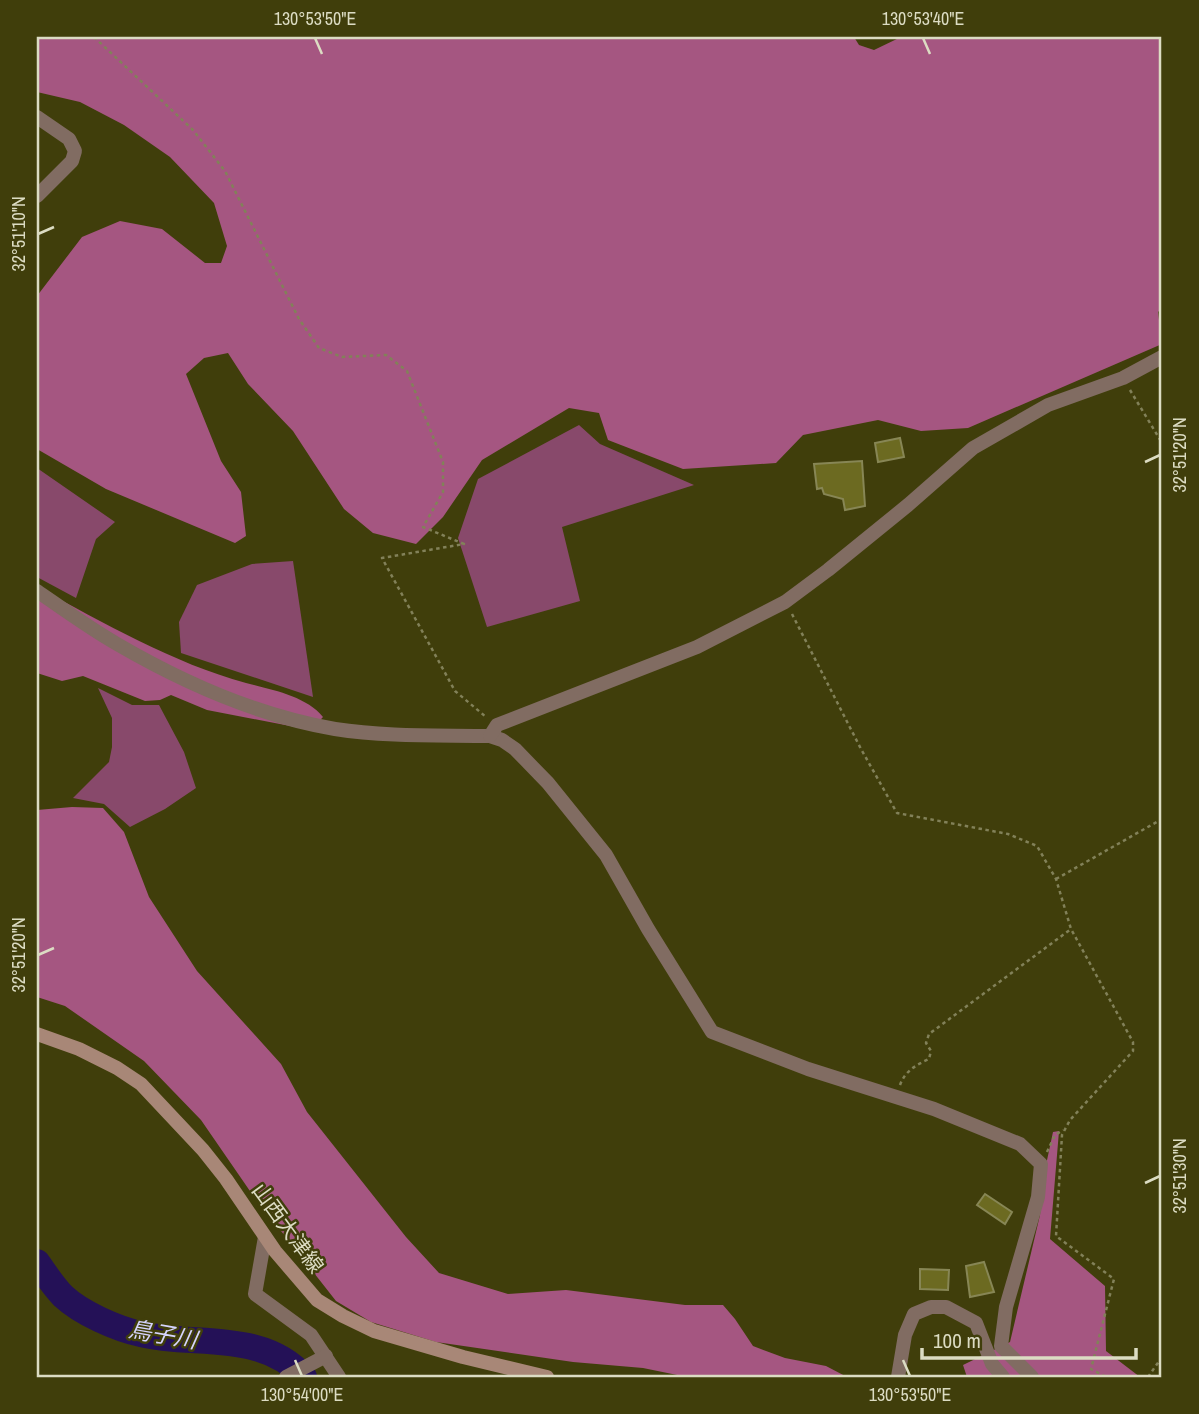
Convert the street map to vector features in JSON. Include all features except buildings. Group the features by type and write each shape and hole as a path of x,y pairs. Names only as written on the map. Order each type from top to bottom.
{"main road":[{"name":"山西大津線","path":"37,1034 79,1049 117,1068 141,1084 203,1150 265,1237 317,1300 343,1316 387,1335 547,1377"}],"street":[{"path":"37,117 69,139 75,151 72,161 37,196"},
{"path":"37,591 116,644 188,681 254,709 334,728 380,734 493,731 697,646 785,602 908,505 972,449 1048,405 1123,378 1162,356"},
{"path":"493,731 548,783 606,855 712,1032 808,1069 934,1110 1020,1144 1041,1164 1038,1197 1006,1307 1001,1346 1032,1377"},
{"path":"265,1237 255,1294 311,1335 323,1358 339,1377"},
{"path":"898,1377 905,1335 914,1314 931,1307 946,1307 976,1323 992,1364 1003,1377"},
{"path":"286,1377 323,1358"}],"path":[{"path":"94,37 192,130 225,171 299,319 319,348 342,356 386,355 407,371 443,462 443,492 423,527 464,544 382,558 455,691 493,731"},
{"path":"1123,378 1162,443"},
{"path":"785,602 897,813 1008,834 1037,846 1056,879 1071,929 1133,1042 1133,1051 1070,1120 1062,1135 1056,1236 1114,1279 1091,1369 1107,1377"},
{"path":"1056,879 1162,819"},
{"path":"896,1097 902,1078 914,1066 929,1059 931,1051 926,1043 929,1034 1071,929"},
{"path":"1041,1164 1055,1135 1066,1128"},
{"path":"1148,1377 1162,1357"}],"shaded area":[{"path":"37,37 854,37 859,45 874,50 901,37 1162,37 1162,308 1158,312 1162,344 968,428 921,431 878,420 803,435 776,463 683,469 608,440 599,413 569,408 482,460 443,517 416,544 373,533 344,509 293,431 248,384 228,353 204,358 186,374 221,461 241,492 246,536 235,543 106,489 37,449 37,296 82,237 120,221 162,229 205,263 221,263 227,246 214,203 170,157 124,125 80,102 37,92"},
{"path":"579,425 600,444 694,485 562,527 580,601 487,627 458,538 478,479"},
{"path":"37,468 115,522 96,539 76,598 37,577"},
{"path":"293,561 313,697 181,653 179,622 197,585 252,564"},
{"path":"37,587 165,653 219,675 298,699 323,717 311,730 207,710 171,695 160,700 145,701 83,676 62,681 37,673"},
{"path":"98,688 132,705 159,705 184,752 196,788 165,809 130,827 104,804 73,798 109,762 112,718"},
{"path":"103,808 124,832 149,897 197,971 281,1064 307,1112 406,1237 439,1273 508,1294 566,1290 685,1305 723,1305 753,1346 785,1358 826,1366 847,1377 687,1377 643,1368 573,1362 436,1342 371,1322 336,1301 252,1194 201,1120 144,1061 65,1006 37,997 37,810"},
{"path":"1059,1131 1050,1239 1105,1286 1106,1351 1140,1377 967,1377 963,1365 1010,1342 1040,1215 1043,1179 1053,1132"}],"waterway":[{"name":"鳥子川","path":"37,1262 63,1296 89,1314 111,1324 131,1332 162,1338 249,1346 269,1352 287,1362 304,1377"}]}
